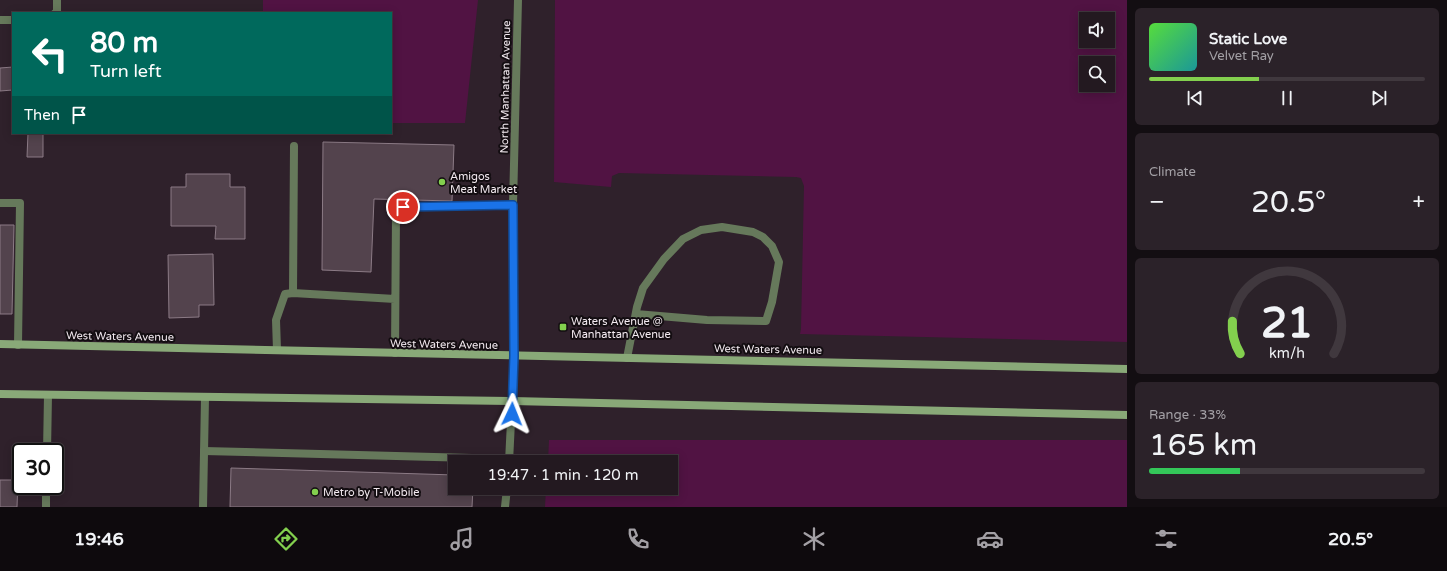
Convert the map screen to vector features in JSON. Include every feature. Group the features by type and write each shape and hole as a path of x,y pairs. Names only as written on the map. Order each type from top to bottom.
{"main road":[{"name":"West Waters Avenue","path":"0,344 1127,369"},
{"path":"0,394 512,401 1127,415"}],"street":[{"path":"56,12 57,0"},
{"name":"North Manhattan Avenue","path":"509,455 514,356 513,205 518,0"},
{"path":"0,20 12,20"},
{"path":"293,293 294,146"},
{"path":"0,203 20,203 18,345"},
{"path":"395,353 396,214 403,207 513,205"},
{"path":"627,358 636,314 643,288 664,259 683,239 701,230 722,227 753,232 763,237 772,246 779,262 772,302 766,321 707,320 636,314"},
{"path":"277,350 276,320 285,294 293,293 395,299"},
{"path":"47,443 48,395"},
{"path":"203,507 205,398"},
{"path":"204,451 448,457"},
{"path":"46,495 46,507"},
{"path":"505,507 506,495"}],"shaded area":[{"path":"263,0 478,0 465,123 392,123 392,12 263,12"},
{"path":"555,0 1127,0 1127,342 800,334 804,186 801,178 619,173 612,176 611,187 554,182"},
{"path":"549,440 1127,440 1127,507 545,507 546,495 678,495 678,455 548,455"}],"building":[{"path":"12,67 12,90 0,91 0,68"},
{"path":"28,134 43,134 43,157 27,157"},
{"path":"323,142 454,145 452,201 374,199 371,272 322,270"},
{"path":"186,174 230,174 230,187 245,187 245,239 215,239 216,226 171,226 171,187 186,187"},
{"path":"0,225 14,225 12,314 0,314"},
{"path":"213,254 214,305 199,305 199,317 169,318 168,255"},
{"path":"231,468 448,475 448,495 473,495 472,507 230,507"},
{"path":"0,480 12,480 12,495 17,495 17,507 0,507"}],"place":[{"name":"Amigos Meat Market","path":"442,182"},
{"name":"Waters Avenue @ Manhattan Avenue","path":"563,327"},
{"name":"Metro by T-Mobile","path":"315,492"}],"route":[{"path":"403,207 513,205 514,356 512,414"}]}
